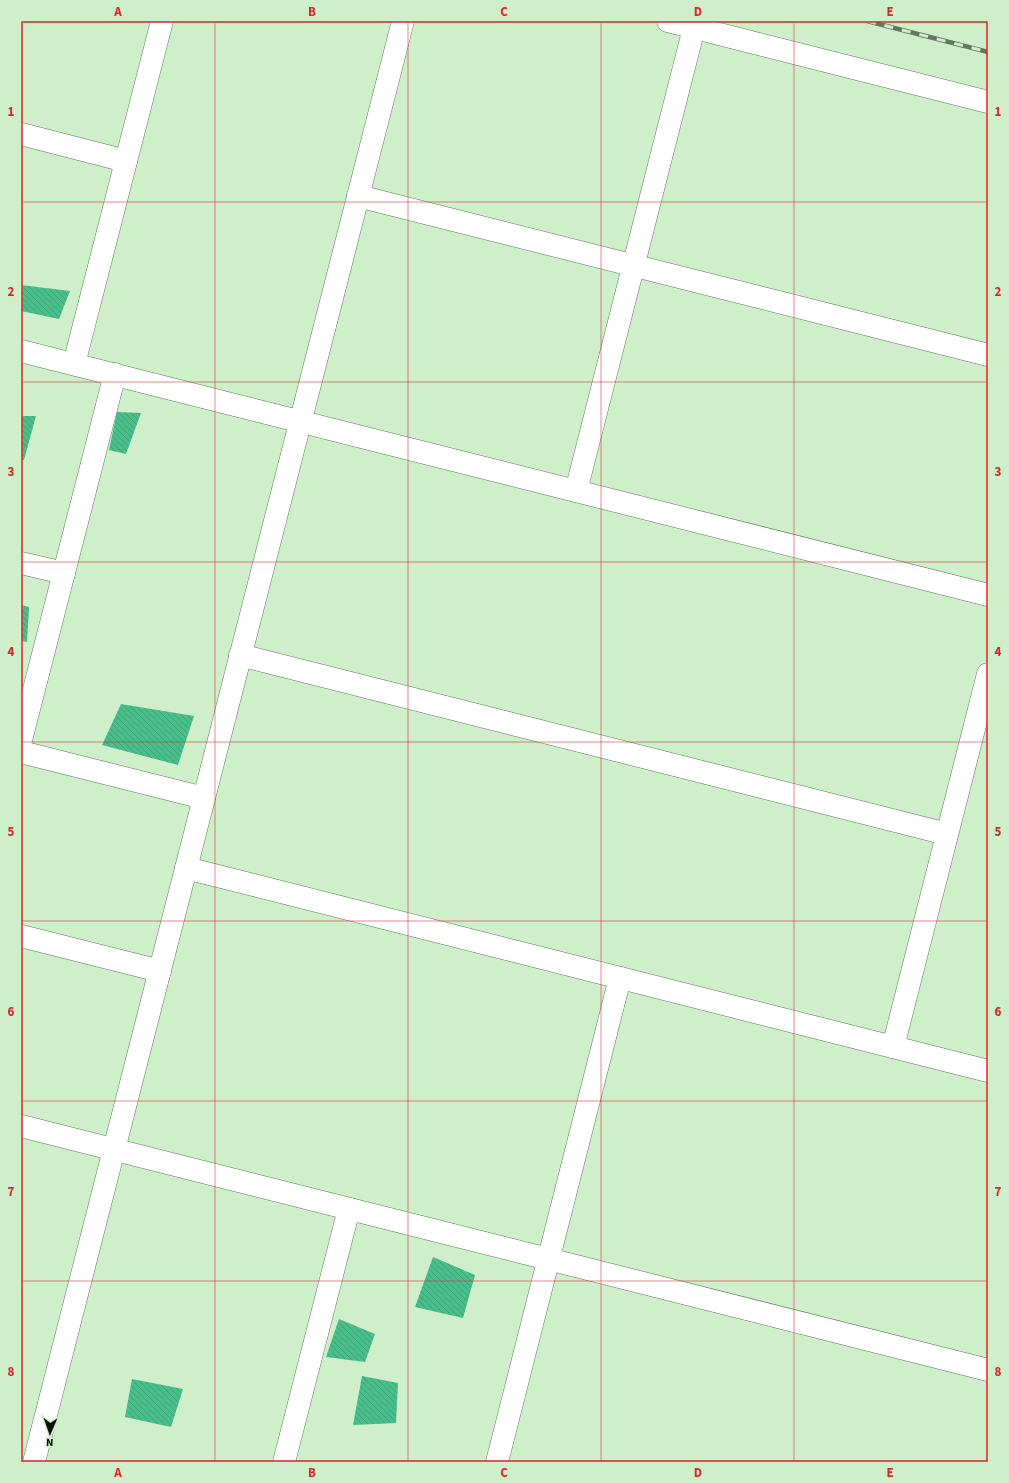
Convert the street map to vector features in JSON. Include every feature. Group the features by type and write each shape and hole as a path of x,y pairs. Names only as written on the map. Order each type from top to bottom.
{"street":[{"path":"74,364 162,21"},
{"path":"34,1462 402,21"},
{"path":"668,21 988,102"},
{"path":"576,491 694,28"},
{"path":"21,134 126,161"},
{"path":"358,196 988,355"},
{"path":"21,351 988,595"},
{"path":"21,740 114,374"},
{"path":"21,562 64,573"},
{"path":"240,655 948,834"},
{"path":"893,1047 988,674"},
{"path":"21,752 204,798"},
{"path":"186,868 988,1071"},
{"path":"21,936 160,971"},
{"path":"496,1462 620,978"},
{"path":"21,1126 988,1370"},
{"path":"284,1462 348,1209"}],"building":[{"path":"21,285 70,291 59,319 21,311"},
{"path":"117,412 141,413 126,454 109,450"},
{"path":"21,416 36,416 24,460 21,460"},
{"path":"21,605 29,607 27,642 21,641"},
{"path":"121,704 194,716 178,765 102,745"},
{"path":"433,1257 475,1275 463,1318 415,1307"},
{"path":"339,1319 375,1334 365,1362 326,1357"},
{"path":"362,1376 398,1383 396,1423 353,1425"},
{"path":"132,1379 183,1389 171,1427 125,1417"}],"railway":[{"path":"867,21 988,52"}]}
